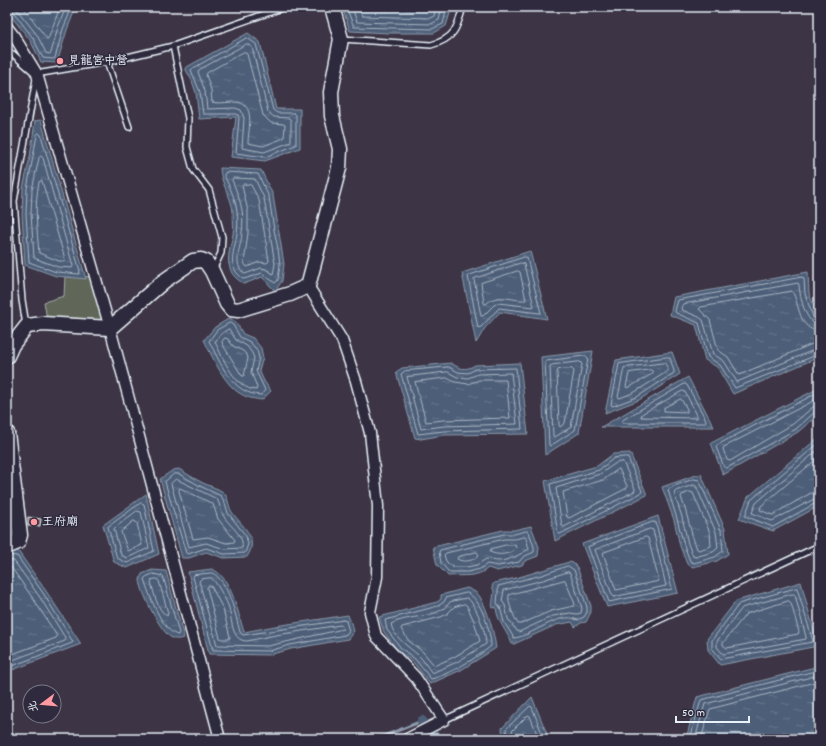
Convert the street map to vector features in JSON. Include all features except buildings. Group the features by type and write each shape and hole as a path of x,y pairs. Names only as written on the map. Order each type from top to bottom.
{"street":[{"path":"332,7 341,39 331,92 332,116 340,149 339,168 308,286 342,340 356,381 370,433 378,506 377,577 370,612 376,636 416,678 444,720 407,739"},
{"path":"7,27 37,74 110,328 220,739"},
{"path":"7,356 12,345 27,326 43,324 110,328 164,281 192,260 206,262 231,309 238,310 290,294 308,286"},
{"path":"7,433 20,534 18,542 7,546"}],"lane":[{"path":"7,52 13,54 37,74 107,62 172,46 282,8 295,7"},
{"path":"341,39 431,45 444,42 454,33 462,7"},
{"path":"172,46 188,118 187,147 193,169 209,190 222,237 221,253 212,271"},
{"path":"107,62 129,127"},
{"path":"27,326 22,300 14,201 37,74"},
{"path":"444,720 819,546"}],"green space":[{"path":"65,276 96,277 110,328 48,325 44,302 64,296"}],"water":[{"path":"7,7 76,7 57,63 41,62 30,40 7,11"},
{"path":"342,7 452,7 446,26 434,33 388,33 350,31"},
{"path":"248,33 260,42 276,109 300,109 300,148 265,161 231,157 236,117 199,119 196,93 185,68"},
{"path":"41,120 86,279 56,276 25,265 22,214 23,188 30,157 35,121"},
{"path":"220,168 261,170 273,195 284,264 282,281 275,291 262,277 244,284 235,277 231,271 228,260 233,232 233,212"},
{"path":"530,251 547,319 500,312 485,328 476,343 462,273"},
{"path":"808,272 809,293 819,321 819,357 733,394 717,367 705,360 696,325 670,315 674,297"},
{"path":"230,318 236,322 243,334 253,338 261,348 263,358 259,370 271,391 262,400 243,395 229,384 219,370 204,340 215,327"},
{"path":"593,351 579,433 545,455 541,357"},
{"path":"672,352 680,374 639,400 605,413 616,360"},
{"path":"451,363 457,367 465,369 475,365 520,363 528,434 444,435 421,439 415,438 396,372 402,368"},
{"path":"688,377 714,427 601,427"},
{"path":"819,388 819,414 798,432 723,475 711,443"},
{"path":"819,437 819,506 773,531 739,519 748,497"},
{"path":"630,453 647,495 555,541 545,481 597,466 613,454"},
{"path":"179,469 225,494 232,512 251,538 252,544 247,557 224,558 206,552 189,558 182,558 160,479 173,470"},
{"path":"701,474 725,529 728,554 717,561 693,567 687,564 680,546 674,520 662,487"},
{"path":"146,494 159,554 127,568 114,562 103,525"},
{"path":"658,516 678,593 607,607 582,544"},
{"path":"531,526 539,547 538,556 525,561 522,565 497,571 488,568 475,575 448,576 437,565 433,547 503,530 514,530"},
{"path":"7,551 18,551 81,644 7,672"},
{"path":"569,562 573,563 577,567 591,606 591,612 586,622 575,627 572,622 556,625 512,644 500,622 496,607 492,608 494,591 492,586 494,583"},
{"path":"212,569 219,573 225,580 237,606 244,632 348,615 354,631 348,639 291,649 269,655 209,654 188,572"},
{"path":"152,570 166,571 184,638 175,639 168,635 157,621 148,603 140,580 142,574"},
{"path":"801,582 818,646 720,665 708,650 707,639 736,601"},
{"path":"467,588 473,590 480,597 486,608 496,648 461,670 430,684 413,662 398,651 384,632 379,617 437,602 441,599 441,595"},
{"path":"819,666 819,739 686,739 697,697"},
{"path":"532,697 549,739 503,739 502,728"}],"waterway":[{"path":"367,739 384,736 422,721"},
{"path":"422,721 437,739"}],"place":[{"name":"見龍宮中營","path":"60,61"},
{"name":"王府廟","path":"34,522"}]}
